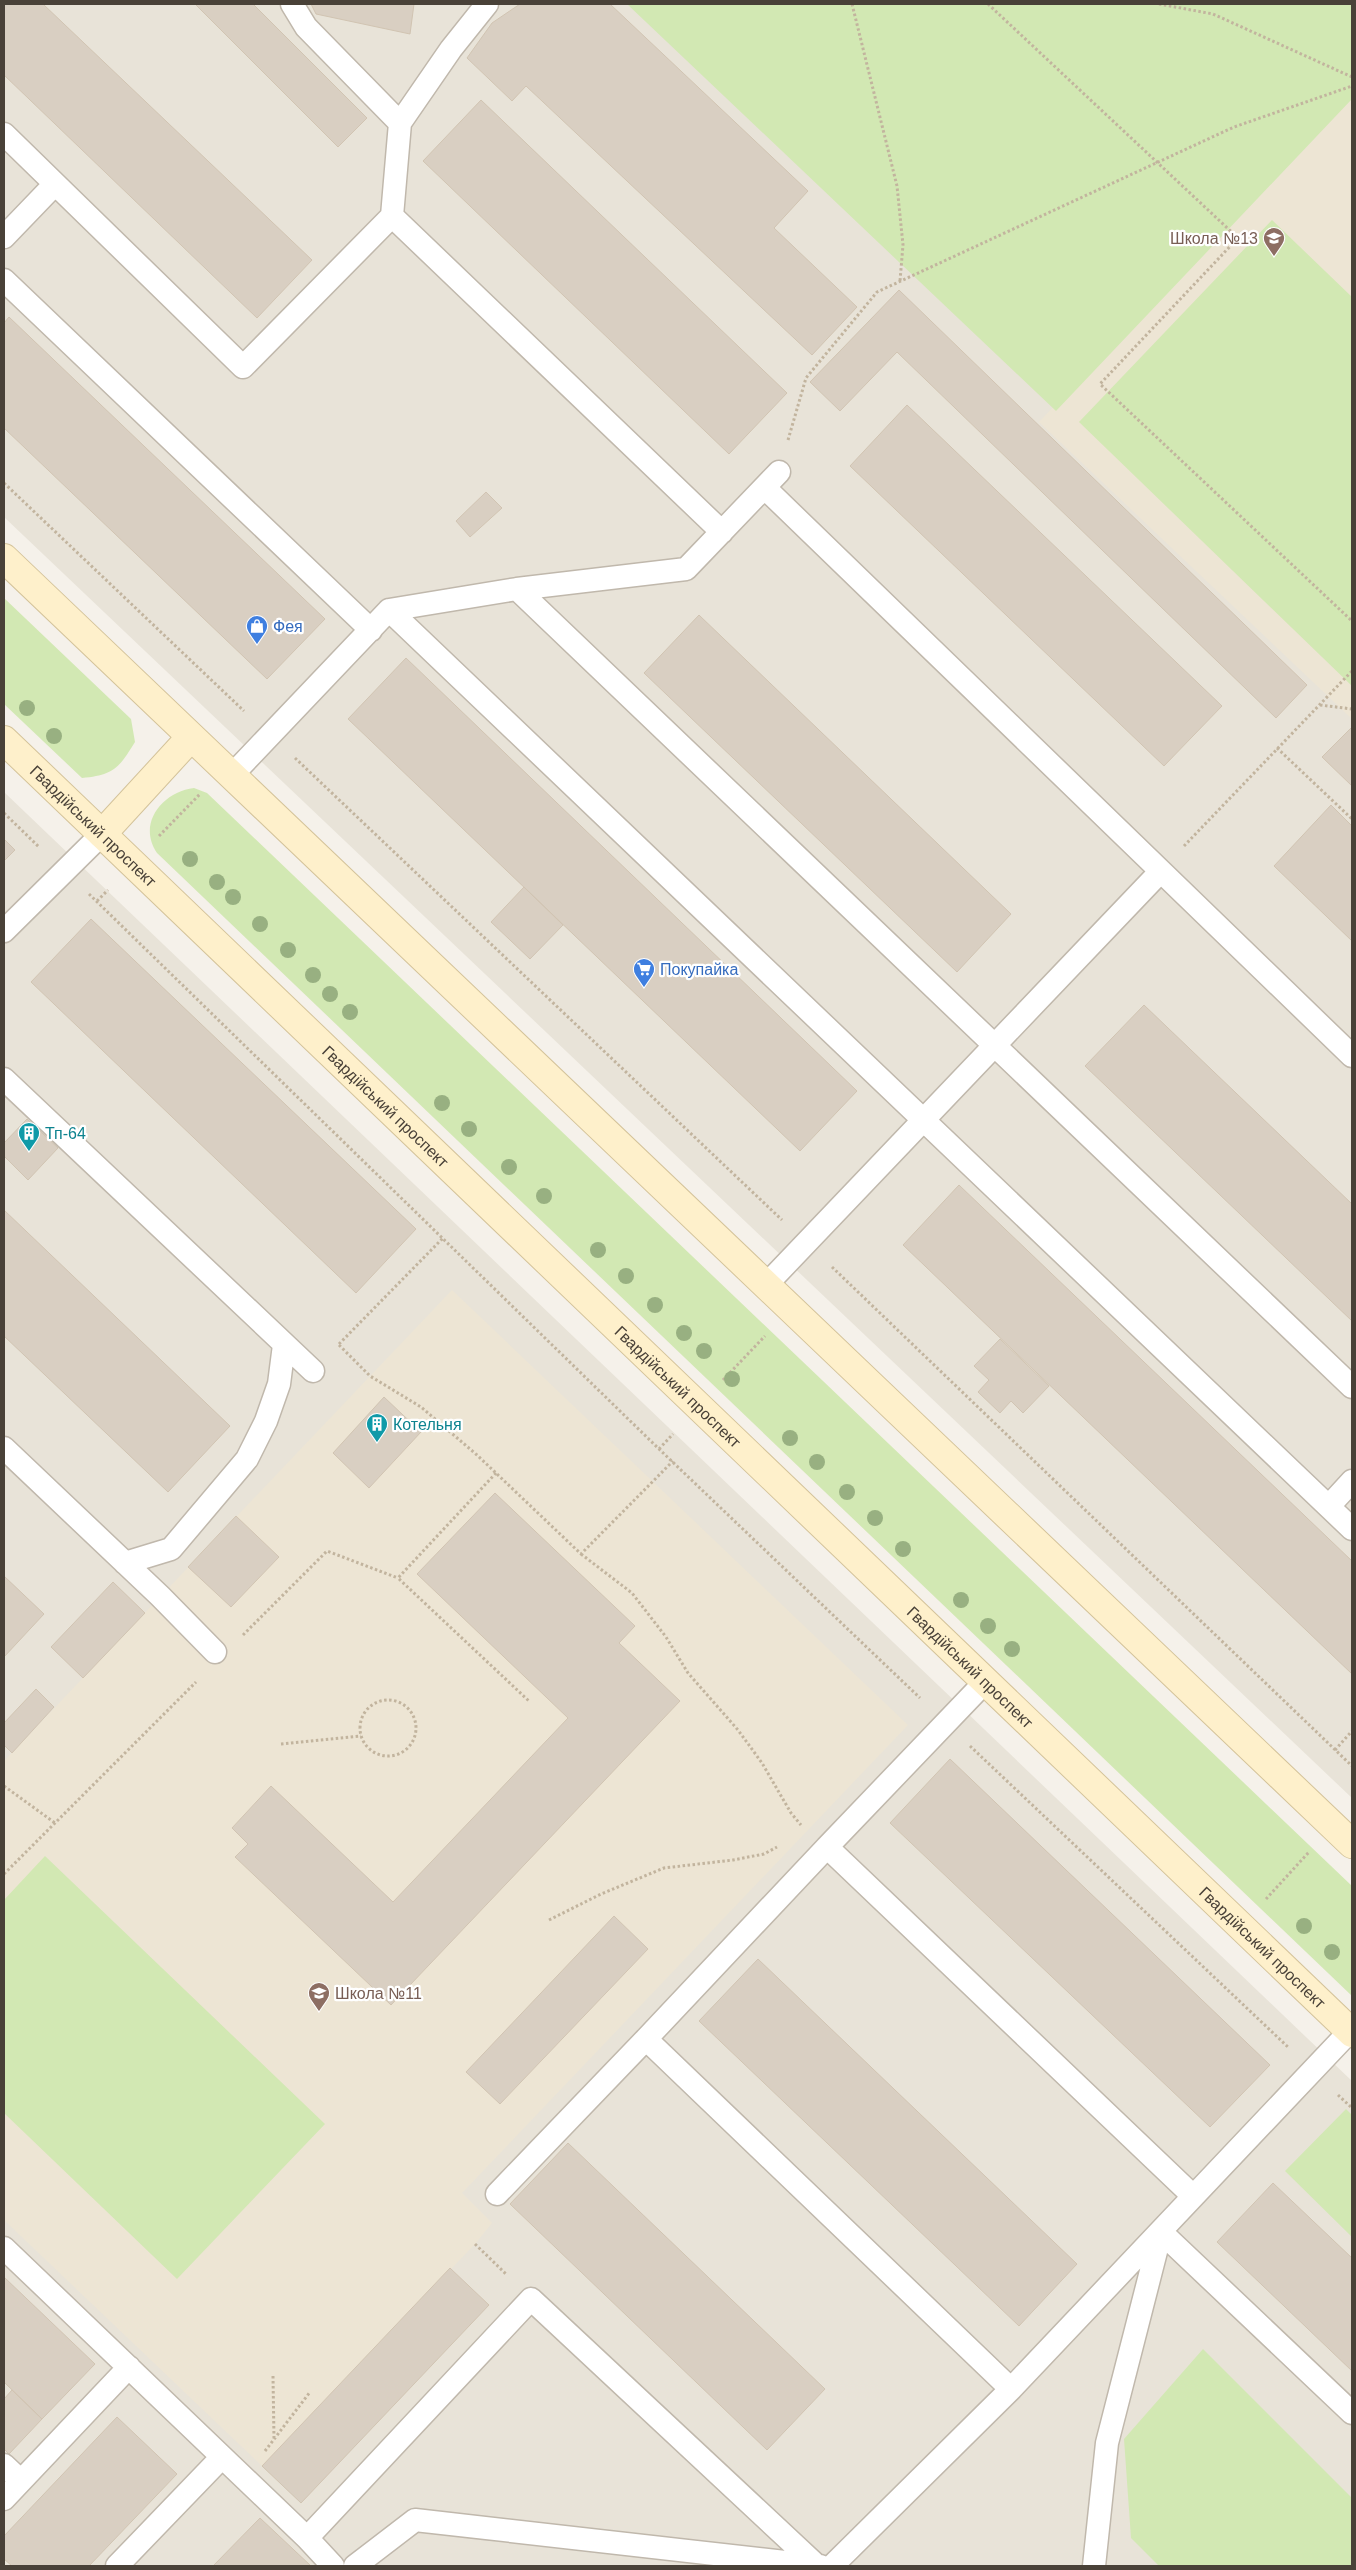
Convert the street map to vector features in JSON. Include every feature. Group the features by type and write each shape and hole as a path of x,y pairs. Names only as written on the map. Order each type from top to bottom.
{"main road":[{"path":"4,558 1352,1844"},
{"path":"102,834 192,737"},
{"name":"Гвардійський проспект","path":"4,740 698,1408 1351,2032"}],"lane":[{"path":"292,4 306,27 400,123"},
{"path":"4,134 243,366 392,216 400,123 450,50 487,4"},
{"path":"4,238 55,184"},
{"path":"392,216 722,532"},
{"path":"4,280 370,630"},
{"path":"228,772 270,735 389,610 517,589 686,569 772,480 1160,872 1352,1056"},
{"path":"517,589 1352,1387"},
{"path":"389,610 1352,1529"},
{"path":"4,931 102,834"},
{"path":"766,1285 1160,872"},
{"path":"4,1079 313,1371"},
{"path":"125,1563 171,1549 247,1459 266,1421 279,1384 284,1345"},
{"path":"4,1448 215,1652"},
{"path":"1328,1506 1352,1481"},
{"path":"497,2194 985,1682"},
{"path":"827,1847 1192,2195"},
{"path":"355,2566 414,2520 766,2563 824,2566 1011,2389 1160,2232 1192,2195 1351,2032"},
{"path":"646,2039 1011,2389"},
{"path":"1160,2232 1352,2413"},
{"path":"1094,2566 1107,2443 1160,2232"},
{"path":"4,2248 308,2538 333,2566"},
{"path":"308,2538 531,2299 824,2566"},
{"path":"4,2499 129,2368"},
{"path":"117,2566 222,2456"},
{"path":"4,2465 21,2481"}],"path":[{"path":"852,4 897,186 903,245 900,282"},
{"path":"988,4 1238,238 1100,384 1352,621"},
{"path":"1159,4 1213,14 1352,77"},
{"path":"772,480 806,378 877,292 1234,127 1352,86"},
{"path":"4,483 832,1267 1352,1766"},
{"path":"1160,872 1352,671"},
{"path":"1319,705 1352,709"},
{"path":"1277,748 1352,819"},
{"path":"97,901 132,864 228,772"},
{"path":"4,813 97,901 659,1449 1352,2108"},
{"path":"313,1371 443,1238"},
{"path":"659,1449 832,1267"},
{"path":"339,1344 370,1376 421,1407 496,1473 581,1554 632,1593 666,1637 688,1673 762,1762 791,1813 807,1831 827,1847"},
{"path":"581,1554 673,1461"},
{"path":"496,1473 398,1578 530,1702"},
{"path":"387,1700 399,1702 409,1709 416,1720 416,1733 412,1745 402,1753 390,1757 366,1747 361,1736 360,1723 365,1711 374,1703 387,1700"},
{"path":"1335,1750 1352,1732"},
{"path":"281,1744 361,1736"},
{"path":"4,1786 55,1823"},
{"path":"4,1874 85,1793"},
{"path":"1241,1927 1333,1826"},
{"path":"549,1920 601,1894 664,1868 764,1854 807,1831"},
{"path":"475,2244 531,2299"},
{"path":"273,2376 274,2440"},
{"path":"254,2487 257,2461 310,2392"}],"shaded area":[{"path":"4,4 1352,4 1352,1798 4,517"},
{"name":"Школа №13","path":"1352,93 1352,719 1039,422"},
{"path":"4,792 1352,2081 1352,2566 4,2566"},
{"name":"Школа №11","path":"452,1290 908,1725 462,2193 492,2223 475,2244 262,2466 4,2220 4,1761"}],"green space":[{"path":"627,4 1352,4 1352,99 1056,411"},
{"name":"Школа №13","path":"1272,220 1352,297 1352,686 1079,422"},
{"path":"4,598 131,719 135,742 115,769 102,775 82,778 4,704"},
{"path":"194,788 207,793 1352,1886 1352,1996 157,853 150,831 151,821 156,811 172,796"},
{"path":"45,1856 325,2124 177,2279 4,2113 4,1900"},
{"path":"1346,2109 1352,2115 1352,2237 1285,2171"},
{"path":"1203,2349 1352,2498 1352,2566 1159,2566 1131,2538 1124,2439"}],"building":[{"path":"4,4 43,4 312,260 257,318 4,75"},
{"path":"195,4 253,4 367,118 338,147"},
{"path":"311,4 414,4 410,34 316,14"},
{"path":"520,4 610,4 808,191 774,228 857,307 812,355 526,86 512,101 467,58 492,23"},
{"path":"481,100 787,393 729,454 423,161"},
{"path":"899,290 1307,685 1276,718 897,352 840,411 810,382"},
{"path":"9,317 325,619 267,679 4,428 4,323"},
{"path":"907,405 1222,706 1164,766 850,466"},
{"path":"486,492 502,508 470,537 456,521"},
{"path":"699,615 1011,914 957,972 644,673"},
{"path":"406,658 857,1091 800,1151 348,719"},
{"path":"1352,727 1352,786 1322,757"},
{"path":"1331,805 1352,826 1352,941 1274,866"},
{"path":"4,839 15,850 4,861"},
{"path":"524,887 563,925 530,959 491,922"},
{"path":"91,919 416,1229 356,1293 31,982"},
{"path":"1144,1005 1352,1204 1352,1321 1085,1066"},
{"name":"Тп-64","path":"27,1119 58,1148 28,1180 4,1156 4,1143"},
{"path":"959,1185 1352,1561 1352,1674 903,1245"},
{"path":"4,1210 230,1426 168,1492 4,1336"},
{"path":"1000,1339 1049,1386 1023,1413 1011,1401 1000,1413 978,1392 989,1380 974,1366"},
{"name":"Котельня","path":"384,1397 421,1432 369,1488 333,1453"},
{"path":"495,1493 635,1626 619,1643 680,1701 391,2005 235,1857 248,1844 232,1828 271,1786 393,1902 568,1718 417,1574"},
{"path":"236,1516 279,1557 231,1607 188,1567"},
{"path":"4,1576 44,1614 4,1657"},
{"path":"113,1582 145,1613 83,1678 51,1647"},
{"path":"36,1689 54,1707 12,1753 4,1745 4,1723"},
{"path":"950,1759 1270,2065 1210,2127 890,1823"},
{"path":"614,1916 648,1949 500,2104 466,2072"},
{"path":"758,1959 1077,2264 1019,2326 699,2021"},
{"path":"568,2143 825,2389 767,2450 510,2204"},
{"path":"1273,2183 1352,2258 1352,2371 1217,2242"},
{"path":"450,2268 489,2305 301,2503 262,2466"},
{"path":"4,2277 95,2364 42,2419 4,2382"},
{"path":"12,2390 42,2419 9,2454 4,2449 4,2399"},
{"path":"117,2417 177,2474 89,2566 12,2566 4,2559 4,2536"},
{"path":"260,2518 311,2566 213,2566"}],"place":[{"name":"Школа №13","path":"1274,257"},
{"name":"Фея","path":"257,645"},
{"name":"Покупайка","path":"644,988"},
{"name":"Тп-64","path":"29,1152"},
{"name":"Котельня","path":"377,1443"},
{"name":"Школа №11","path":"319,2012"}]}
